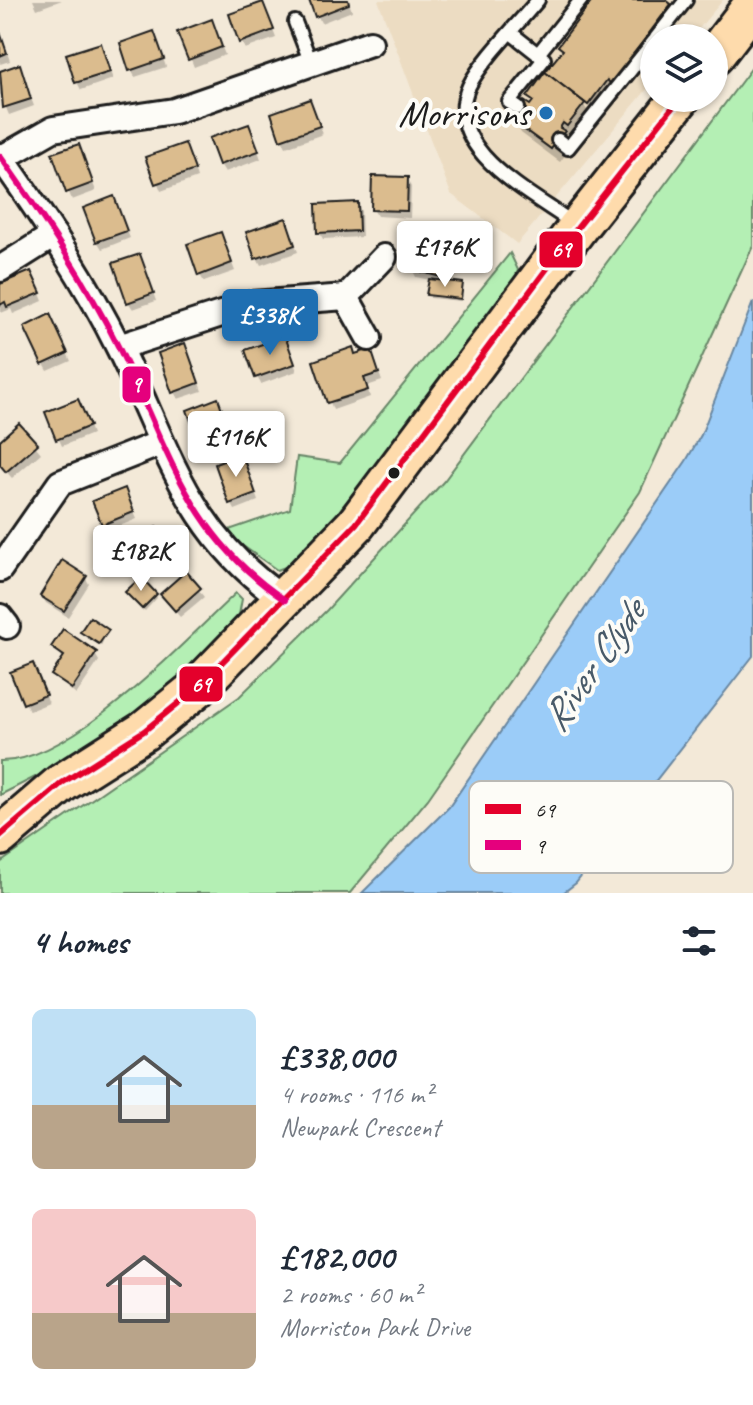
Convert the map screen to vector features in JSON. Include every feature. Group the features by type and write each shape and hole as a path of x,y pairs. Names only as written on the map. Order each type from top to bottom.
{"main road":[{"path":"728,38 753,5"},
{"path":"0,836 62,783 144,731 196,689 356,524 578,227 669,112"},
{"path":"0,809 62,783"}],"street":[{"path":"285,600 233,559 192,506 119,347 54,235 1,157 53,129 174,111 370,43"},
{"path":"0,269 54,235"},
{"path":"119,347 252,304 346,297 384,257"},
{"path":"346,297 369,338"},
{"path":"0,569 60,483 161,443"}],"lane":[{"path":"538,0 470,84 464,102 469,138 479,154 578,227"},
{"path":"518,108 509,102 544,59 581,0"},
{"path":"667,24 686,0"},
{"path":"295,22 311,63"},
{"path":"511,33 544,59"},
{"path":"558,140 568,148 599,100 640,55"}],"shaded area":[{"path":"378,0 723,0 703,24 640,24 640,98 517,244 451,194"}],"green space":[{"path":"753,66 753,246 640,492 428,799 350,893 0,893 0,863 239,697 327,610 444,481 719,112 728,112 728,100"},
{"path":"510,253 518,270 508,296 299,562 277,570 223,532 290,509 297,457 340,463"},
{"path":"236,593 242,599 239,615 158,700 55,767 0,795 0,761 29,756 60,742 93,721 126,696"}],"water":[{"name":"River Clyde","path":"753,302 753,656 656,781 469,781 469,873 584,873 563,893 362,893 449,807 701,435"}],"building":[{"path":"309,0 348,0 349,4 315,17"},
{"name":"Morrisons","path":"593,0 666,0 671,4 656,24 640,24 640,45 611,84 607,80 588,105 545,72 563,50 558,46"},
{"path":"263,2 274,30 239,43 229,14"},
{"path":"212,19 222,47 188,60 177,32"},
{"path":"154,31 164,59 129,71 120,43"},
{"path":"0,32 7,53 0,56"},
{"path":"101,43 110,72 75,83 66,54"},
{"path":"20,64 31,99 3,108 0,71"},
{"name":"Morrisons","path":"545,72 585,103 567,126 563,123 560,128 565,131 551,149 510,119 524,101 530,105 533,101 527,97"},
{"path":"310,99 320,126 280,140 271,113"},
{"path":"249,124 259,151 219,165 209,138"},
{"path":"185,143 195,170 155,184 145,157"},
{"path":"79,144 93,183 66,193 52,153"},
{"path":"372,176 408,177 407,211 371,210"},
{"path":"114,196 127,231 96,242 83,208"},
{"path":"358,202 359,231 317,233 316,204"},
{"path":"286,218 295,245 255,259 246,232"},
{"path":"221,232 232,263 198,276 187,244"},
{"path":"418,237 453,246 445,278 410,269"},
{"path":"140,254 154,293 127,303 113,263"},
{"path":"31,271 41,293 7,307 5,302 0,305 0,284"},
{"path":"429,279 463,283 461,299 426,295"},
{"path":"50,314 68,353 42,365 24,327"},
{"path":"285,336 295,364 255,378 245,350"},
{"path":"185,343 199,383 172,393 158,353"},
{"path":"353,347 355,354 371,349 379,373 364,378 368,390 327,403 313,361"},
{"path":"218,398 230,432 199,444 187,410"},
{"path":"78,399 90,426 56,440 45,412"},
{"path":"19,423 38,444 6,472 0,465 0,440"},
{"path":"242,454 256,494 229,504 215,464"},
{"path":"125,488 134,512 102,525 92,501"},
{"path":"157,527 170,561 141,571 129,537"},
{"path":"62,560 87,576 64,611 40,596"},
{"path":"186,571 201,588 175,611 160,594"},
{"path":"141,577 157,594 142,609 125,592"},
{"path":"90,617 109,630 99,644 80,632"},
{"path":"63,629 97,652 72,689 51,675 64,656 51,647"},
{"path":"33,663 46,695 23,704 10,672"}],"transit line":[{"name":"69","path":"0,836 62,783 144,731 196,689 356,524 578,227 669,112"},
{"name":"9","path":"0,156 93,298 167,454 202,518 252,575 285,600"}],"place":[{"name":"Morrisons","path":"546,113"}]}
